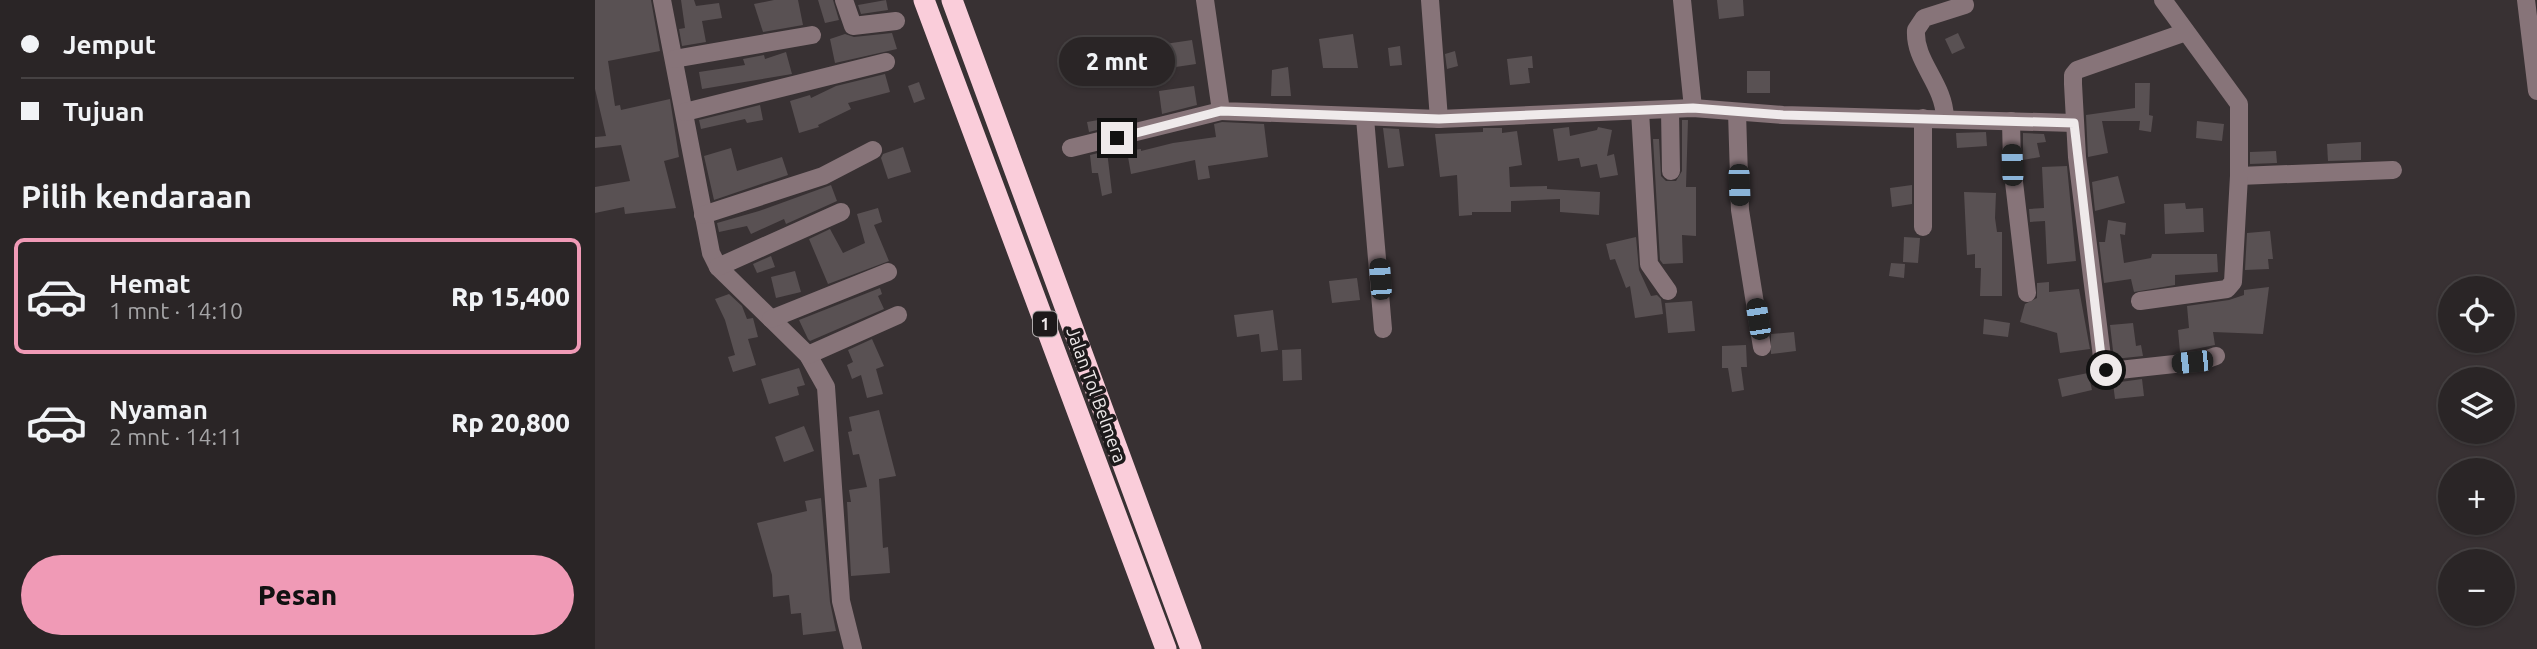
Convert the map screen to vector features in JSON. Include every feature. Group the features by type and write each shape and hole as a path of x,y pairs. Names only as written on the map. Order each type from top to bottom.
{"highway":[{"name":"Jalan Tol Belmera","path":"924,0 1166,649"},
{"name":"Jalan Tol Belmera","path":"952,0 1191,649"}],"street":[{"path":"662,0 711,253 718,267 808,355 822,377 829,400 841,601 853,649"},
{"path":"844,0 853,26 896,20"},
{"path":"1205,0 1221,111"},
{"path":"1430,0 1439,119"},
{"path":"1682,0 1693,108"},
{"path":"2140,301 2227,289 2233,282 2239,176 2238,101 2163,0"},
{"path":"2526,0 2537,91"},
{"path":"1945,118 1944,98 1919,52 1916,30 1924,18 1965,5"},
{"path":"2186,32 2077,70 2073,75 2074,123 2102,365 2110,371 2202,361 2216,356"},
{"path":"674,59 812,35"},
{"path":"685,112 886,62"},
{"path":"1071,148 1221,111 1439,119 1693,108 1737,112 2074,123"},
{"path":"1670,110 1671,171"},
{"path":"1640,111 1649,264 1668,290"},
{"path":"1737,112 1740,210 1762,347"},
{"path":"1365,118 1383,329"},
{"path":"1923,118 1923,227"},
{"path":"2011,121 2012,165 2027,293"},
{"path":"703,215 823,176 873,150"},
{"path":"2239,176 2393,170"},
{"path":"718,267 841,212"},
{"path":"771,319 888,272"},
{"path":"808,355 898,315"}],"building":[{"path":"595,0 651,0 660,51 608,61 615,106 620,105 621,110 670,99 679,157 664,161 676,208 625,214 624,207 595,213 595,187 630,181 621,145 595,148 595,137 606,136 595,89"},
{"path":"681,0 694,0 696,6 719,3 722,18 702,21 706,42 682,46 679,29 685,28"},
{"path":"774,0 798,0 803,25 763,32 754,4"},
{"path":"818,0 833,0 839,20 825,23"},
{"path":"886,0 888,10 861,14 858,5"},
{"path":"1717,0 1743,0 1744,16 1719,19"},
{"path":"892,33 897,49 835,63 830,39 845,34 854,37"},
{"path":"1958,33 1965,48 1952,54 1945,39"},
{"path":"1353,34 1358,68 1323,68 1319,39"},
{"path":"1192,40 1196,64 1169,68 1165,44"},
{"path":"1400,46 1402,65 1390,66 1388,48"},
{"path":"1455,51 1458,66 1447,69 1445,54"},
{"path":"786,52 792,74 702,89 699,72 745,65 743,59 764,55 765,59"},
{"path":"1532,56 1533,68 1528,68 1530,83 1510,85 1507,59"},
{"path":"1288,67 1291,96 1271,96 1272,70"},
{"path":"1747,71 1770,71 1770,93 1747,93"},
{"path":"885,74 890,92 848,103 851,109 818,125 819,127 799,133 790,101 810,95 811,98 836,86"},
{"path":"919,82 925,99 914,103 908,86"},
{"path":"2135,83 2150,83 2149,115 2153,116 2151,132 2139,130 2140,121 2102,121 2108,153 2088,157 2086,115 2135,108"},
{"path":"1194,86 1197,105 1162,114 1159,91"},
{"path":"760,105 763,120 747,123 745,119 701,129 699,120"},
{"path":"1104,119 1105,128 1089,132 1087,122"},
{"path":"1682,120 1688,120 1686,187 1696,187 1696,236 1682,235 1683,263 1663,264 1660,260 1653,139 1659,139 1661,176 1666,181 1676,181 1682,171"},
{"path":"2197,121 2224,124 2222,141 2196,138"},
{"path":"1214,124 1264,124 1268,157 1208,166 1210,178 1198,180 1195,160 1131,174 1127,151 1141,151 1216,137"},
{"path":"1569,127 1570,136 1597,130 1598,127 1612,130 1607,156 1614,154 1618,175 1600,178 1597,164 1581,167 1579,158 1558,161 1553,129"},
{"path":"1383,128 1399,129 1404,166 1388,168"},
{"path":"1483,128 1502,128 1502,133 1517,131 1522,165 1509,167 1510,187 1547,186 1547,189 1600,192 1599,215 1560,212 1560,199 1511,201 1511,212 1472,212 1472,215 1459,216 1457,175 1440,177 1435,134 1483,132"},
{"path":"1986,132 1987,146 1957,148 1956,133"},
{"path":"2023,133 2044,134 2046,142 2037,143 2040,157 2023,160"},
{"path":"2361,142 2361,160 2328,161 2327,144"},
{"path":"903,147 911,172 888,179 881,158 883,154"},
{"path":"731,148 737,171 782,157 788,175 714,200 704,156"},
{"path":"1107,151 1112,193 1102,196 1098,173 1092,173 1090,155"},
{"path":"2276,151 2277,163 2250,164 2250,152"},
{"path":"2067,166 2076,261 2047,264 2045,221 2030,222 2029,209 2044,208 2042,167"},
{"path":"2118,176 2125,203 2095,211 2092,182"},
{"path":"831,185 837,201 786,224 784,219 751,234 747,226 719,232 717,223"},
{"path":"1912,185 1912,204 1892,207 1890,188"},
{"path":"1964,192 1996,193 1997,232 2002,232 2002,296 1980,296 1981,268 1975,268 1975,254 1967,255"},
{"path":"2185,203 2186,209 2203,208 2204,232 2165,234 2164,204"},
{"path":"878,208 882,222 874,225 889,261 828,284 809,239 830,229 843,253 865,243 857,214"},
{"path":"2108,220 2126,223 2125,235 2120,234 2124,263 2151,258 2152,254 2217,254 2218,272 2175,275 2175,285 2134,292 2131,279 2104,283 2099,242 2105,242"},
{"path":"2270,231 2273,259 2268,259 2269,269 2245,270 2247,233"},
{"path":"1636,237 1639,270 1651,296 1657,295 1661,299 1663,314 1635,318 1630,286 1626,288 1615,259 1610,260 1606,244"},
{"path":"1904,237 1920,238 1918,263 1903,262"},
{"path":"771,256 775,267 757,273 753,264"},
{"path":"1891,263 1905,264 1904,278 1889,276"},
{"path":"795,271 801,292 776,298 771,277"},
{"path":"1357,278 1360,300 1332,303 1329,281"},
{"path":"2049,282 2049,292 2079,289 2090,349 2060,353 2057,333 2020,322 2025,304 2037,298 2037,283"},
{"path":"2269,287 2263,334 2213,332 2215,345 2180,352 2178,330 2189,328 2187,306 2229,300 2244,295 2244,290"},
{"path":"880,288 882,294 878,296 884,309 810,341 808,339 799,320"},
{"path":"729,294 742,306 747,319 753,318 758,337 748,339 756,365 733,372 728,357 735,355 725,320 715,299"},
{"path":"1692,301 1695,331 1668,333 1665,303"},
{"path":"1273,310 1278,350 1261,352 1259,334 1237,337 1234,315"},
{"path":"1984,319 2010,323 2008,337 1983,334"},
{"path":"2133,323 2136,346 2141,345 2143,356 2114,359 2110,325"},
{"path":"1794,332 1796,351 1771,354 1771,334"},
{"path":"872,339 884,366 876,369 883,394 867,398 861,375 852,379 847,365 853,362 848,350"},
{"path":"1746,345 1747,367 1741,367 1744,390 1732,392 1728,368 1722,368 1722,346"},
{"path":"1301,349 1302,380 1283,381 1282,350"},
{"path":"799,368 805,385 797,387 799,395 769,404 761,379"},
{"path":"2088,373 2092,390 2062,397 2058,379"},
{"path":"2142,379 2144,396 2115,399 2113,383"},
{"path":"879,410 896,476 879,479 883,548 888,547 890,573 851,576 847,502 851,502 849,490 867,487 859,454 853,455 848,432 852,431 849,417"},
{"path":"804,426 814,451 784,462 775,437"},
{"path":"821,498 830,602 836,631 803,635 801,613 791,614 789,595 773,597 772,575 757,523 807,511 805,501"}],"route":[{"path":"1117,138 1221,111 1361,118 1495,119 1693,108 1783,115 2074,123 2102,365 2106,370"}]}
